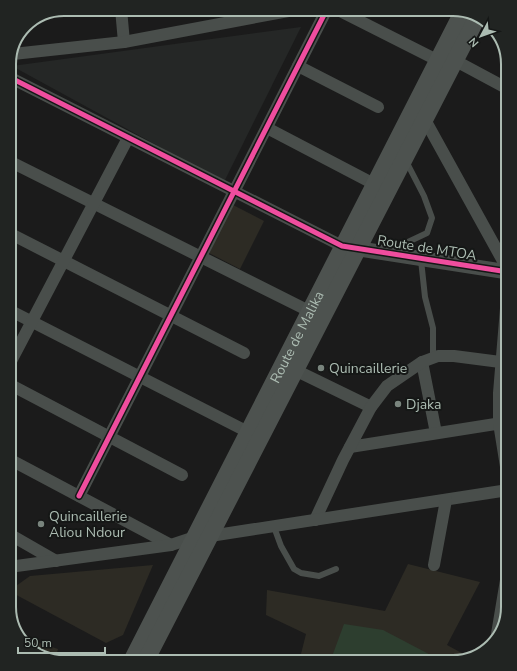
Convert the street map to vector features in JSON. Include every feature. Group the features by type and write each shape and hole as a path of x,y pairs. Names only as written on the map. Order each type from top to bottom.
{"main road":[{"name":"Route de Malika","path":"135,655 295,370 350,248 374,184 460,17"},
{"name":"Route de Malika","path":"148,655 248,432 309,311 350,248 404,158 475,21"}],"street":[{"path":"122,16 124,42"},
{"path":"18,53 124,42 260,16"},
{"path":"79,496 323,16"},
{"path":"350,16 437,60"},
{"path":"454,60 501,85"},
{"path":"298,66 378,107"},
{"path":"16,81 350,248"},
{"path":"424,118 501,258"},
{"path":"267,128 374,184"},
{"path":"16,352 128,138"},
{"path":"16,164 309,311"},
{"path":"16,236 244,353"},
{"name":"Route de MTOA","path":"350,248 501,270"},
{"path":"16,314 248,432"},
{"path":"315,520 371,407 387,386 428,360 454,356 501,362"},
{"path":"428,360 436,433"},
{"path":"295,370 371,407"},
{"path":"16,388 182,476"},
{"path":"350,447 501,423"},
{"path":"16,463 171,545"},
{"path":"16,566 171,545 202,537 501,491"},
{"path":"434,565 446,500"},
{"path":"16,538 56,561"}],"lane":[{"path":"384,254 427,233 432,218 424,196 404,158"},
{"path":"421,259 426,297 433,328 428,360"},
{"path":"274,527 281,546 294,569 301,573 319,576 336,569"}],"shaded area":[{"path":"301,27 224,182 16,68 16,65"},
{"path":"233,205 264,221 240,269 209,253"},
{"path":"408,564 480,582 447,645 463,654 459,655 301,655 306,634 266,615 267,590 385,611"},
{"path":"153,565 123,635 106,643 16,595 16,586 30,576"},
{"path":"344,624 383,630 431,655 333,655"},
{"path":"29,640 58,649 56,654 40,649"}],"cycle path":[{"path":"79,496 323,16"},
{"path":"16,81 342,246 501,271"}],"place":[{"name":"Quincaillerie","path":"321,368"},
{"name":"Djaka","path":"398,404"},
{"name":"Quincaillerie Aliou Ndour","path":"41,524"}]}
